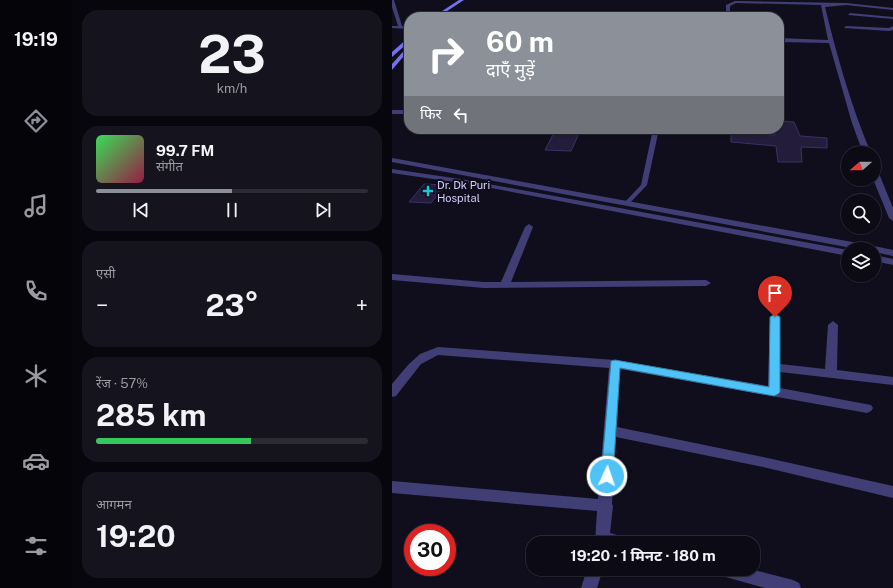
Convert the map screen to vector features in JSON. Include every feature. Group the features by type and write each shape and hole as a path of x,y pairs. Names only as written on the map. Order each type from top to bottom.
{"main road":[{"path":"443,12 462,0"},
{"path":"452,12 469,1"},
{"path":"392,55 404,44"},
{"path":"392,68 404,53"}],"street":[{"path":"392,0 400,25"},
{"path":"852,0 865,6"},
{"path":"728,12 728,5 735,2 825,4 893,9"},
{"path":"825,4 822,7 831,42 855,122 864,146"},
{"path":"850,14 893,18"},
{"path":"392,26 404,25"},
{"path":"392,26 404,26"},
{"path":"846,26 889,30 893,27"},
{"path":"784,40 831,42"},
{"path":"392,112 404,112"},
{"path":"392,160 626,204 841,251"},
{"path":"392,171 459,180 766,234 841,245"},
{"path":"880,186 893,218"},
{"path":"505,284 529,227"},
{"path":"881,251 893,253"},
{"path":"881,259 893,262"},
{"path":"392,277 484,285 706,283"},
{"path":"774,392 775,317"},
{"path":"831,374 833,325"},
{"path":"392,393 421,358 431,352 438,351 615,364 867,408"},
{"path":"603,536 615,364"},
{"path":"774,367 893,381"},
{"path":"610,431 763,462 893,492"},
{"path":"392,487 606,506"},
{"path":"589,588 593,576"},
{"path":"748,576 793,588"}],"lane":[{"path":"626,204 644,185 655,134"}],"building":[{"path":"784,121 794,122 800,136 827,138 827,148 801,147 802,162 778,162 776,146 731,142 731,134 784,134"},
{"path":"553,134 579,134 571,151 545,150"},
{"path":"424,184 445,185 431,203 409,202"}],"place":[{"name":"Dr. Dk Puri Hospital","path":"428,191"}],"route":[{"path":"607,476 615,364 774,392 775,317"}]}
